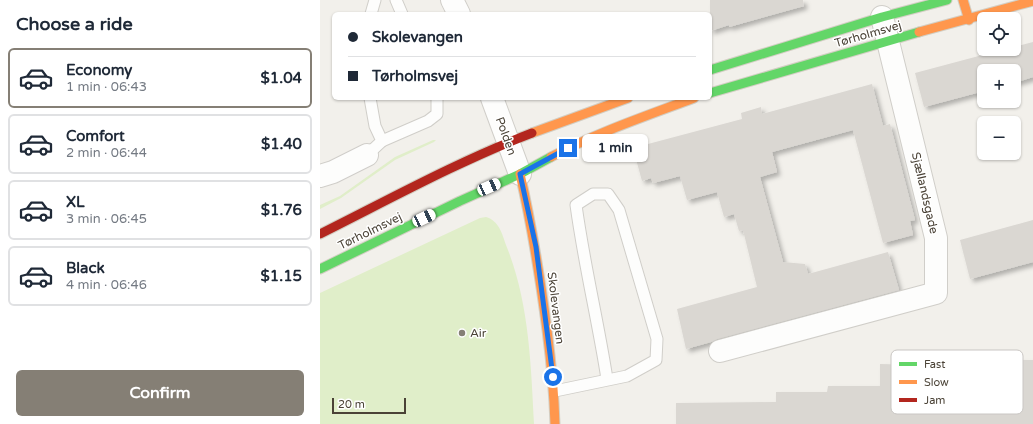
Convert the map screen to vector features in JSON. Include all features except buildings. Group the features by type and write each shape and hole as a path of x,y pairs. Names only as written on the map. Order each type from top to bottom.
{"street":[{"path":"452,0 458,12"},
{"name":"Tørholmsvej","path":"712,69 882,17 947,0"},
{"path":"963,0 969,20"},
{"name":"Tørholmsvej","path":"712,92 888,40 969,20 1033,1"},
{"name":"Sjællandsgade","path":"720,351 936,293 936,238 882,17"},
{"name":"Polden","path":"493,100 520,174"},
{"name":"Tørholmsvej","path":"320,234 508,142 622,100"},
{"name":"Tørholmsvej","path":"320,269 460,201 520,174 568,148 607,131 689,100"},
{"path":"320,176 333,172 375,148"},
{"name":"Skolevangen","path":"520,174 534,232 541,276 554,391 555,424"}],"lane":[{"path":"372,12 375,0"},
{"path":"396,0 401,12"},
{"path":"370,100 375,126 375,148 428,121 436,115 438,108 437,100"},
{"path":"554,391 627,376 656,360 657,339 619,210 608,194 593,194 576,205 580,236 601,337 607,379"}],"green space":[{"path":"436,140 395,160 341,198 320,209 320,205 340,196 395,157"},
{"path":"486,217 497,224 501,232 514,266 520,288 528,333 534,424 320,424 320,293 480,218"}],"traffic: fast":[{"path":"712,69 882,17 947,0"},
{"path":"712,92 919,32"},
{"path":"320,269 460,201 520,174 551,157"}],"traffic: slow":[{"path":"963,0 969,20"},
{"path":"919,32 1033,1"},
{"path":"532,133 623,100"},
{"path":"551,157 603,133 689,100"},
{"path":"520,174 539,271 552,377 555,424"}],"traffic: jam":[{"path":"320,234 451,168 532,133"}],"place":[{"name":"Air","path":"462,333"}],"route":[{"path":"553,377 541,276 534,232 520,174 568,148"}]}
